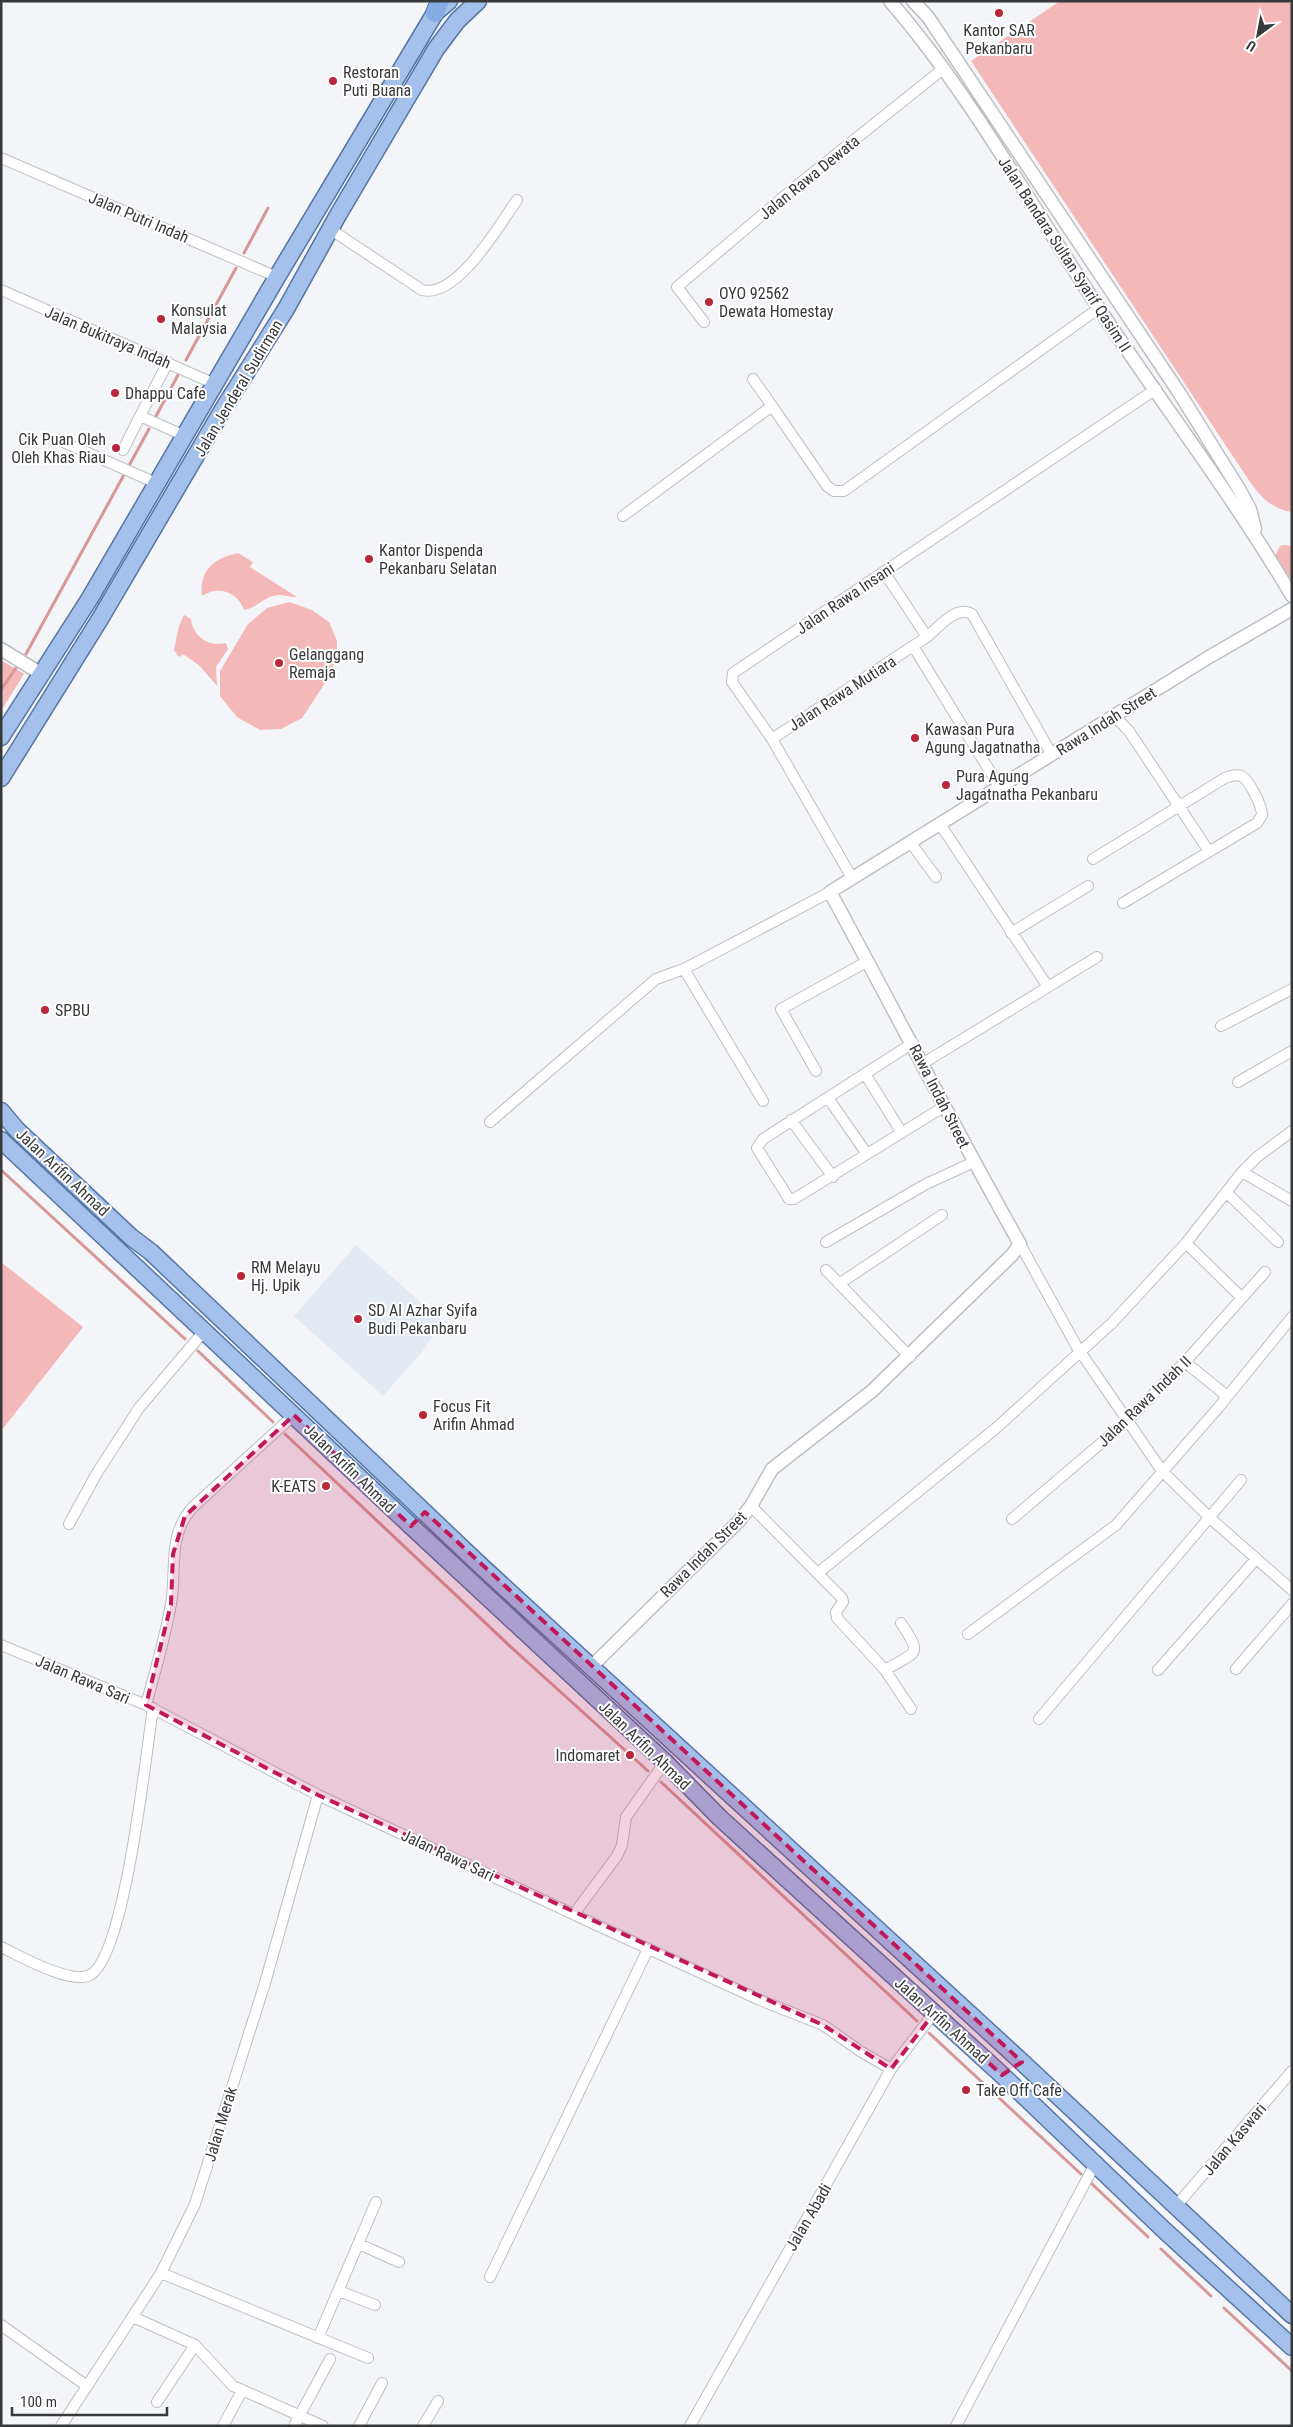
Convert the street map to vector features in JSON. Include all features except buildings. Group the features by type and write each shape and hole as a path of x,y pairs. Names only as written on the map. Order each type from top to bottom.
{"main road":[{"name":"Jalan Jenderal Sudirman","path":"1,737 43,675 276,277 438,7 449,1"},
{"name":"Jalan Jenderal Sudirman","path":"1,778 100,619 222,411 286,309 436,49 457,21 478,1"},
{"path":"265,296 286,309"},
{"name":"Jalan Arifin Ahmad","path":"1,1111 17,1130 131,1237 151,1252 425,1512 595,1662 1292,2315"},
{"name":"Jalan Arifin Ahmad","path":"1,1140 665,1762 719,1817 1002,2075 1094,2164 1292,2347"},
{"path":"411,1526 425,1512"},
{"path":"1002,2075 1022,2062"}],"street":[{"name":"Jalan Bandara Sultan Syarif Qasim II","path":"890,1 930,49 965,99 1099,308 1238,509 1261,548"},
{"name":"Jalan Bandara Sultan Syarif Qasim II","path":"913,1 928,17 1180,394 1250,509 1261,548"},
{"name":"Jalan Rawa Dewata","path":"704,322 677,287 794,188 943,70"},
{"path":"996,148 1009,138"},
{"name":"Jalan Putri Indah","path":"1,158 276,277"},
{"path":"330,230 422,290 434,291 442,288 474,262 518,200"},
{"name":"Jalan Bukitraya Indah","path":"1,290 168,362 214,384"},
{"path":"754,378 827,486 834,491 844,491 1099,308"},
{"path":"123,450 168,362"},
{"name":"Jalan Rawa Insani","path":"852,878 772,739 732,682 733,673 1156,389"},
{"path":"623,516 772,406"},
{"path":"140,416 184,436"},
{"path":"59,440 156,483"},
{"path":"1261,548 1292,596"},
{"path":"884,572 927,637"},
{"name":"Rawa Indah Street","path":"595,1662 738,1522 751,1506 772,1469 853,1408 910,1357 1012,1256 1020,1244 974,1162 922,1064 913,1043 830,892 999,786 1292,609"},
{"name":"Jalan Rawa Mutiara","path":"772,739 927,637 957,612 965,610 972,614 1052,755"},
{"path":"913,646 999,786"},
{"path":"1,648 43,675"},
{"path":"1114,716 1129,731 1208,850"},
{"path":"1092,859 1225,778 1237,776 1246,779 1261,806 1261,819 1123,903"},
{"path":"940,824 1048,987"},
{"path":"910,842 936,877"},
{"path":"1011,933 1088,886"},
{"path":"490,1122 656,979 684,968 830,892"},
{"path":"922,1064 1097,958"},
{"path":"816,1071 781,1009 868,960"},
{"path":"684,968 763,1101"},
{"path":"1221,1026 1292,989"},
{"path":"913,1043 763,1138 757,1148 789,1199 798,1198 945,1106"},
{"path":"1238,1082 1292,1051"},
{"path":"865,1074 902,1132"},
{"path":"828,1098 867,1154"},
{"path":"791,1120 833,1177"},
{"path":"818,1573 995,1429 1081,1352 1112,1323 1186,1243 1242,1172 1257,1156 1292,1131"},
{"path":"826,1242 926,1184 974,1162"},
{"path":"1242,1172 1292,1201"},
{"path":"1226,1192 1278,1242"},
{"path":"839,1284 942,1215"},
{"path":"1186,1243 1242,1298"},
{"path":"1020,1244 1081,1352 1162,1470 1210,1518 1292,1590"},
{"path":"826,1270 910,1357"},
{"name":"Jalan Rawa Indah II","path":"1012,1519 1127,1421 1185,1362 1265,1272"},
{"path":"968,1634 1116,1525 1227,1396 1292,1316"},
{"path":"68,1524 97,1473 139,1408 205,1330"},
{"path":"1185,1362 1227,1396"},
{"path":"1,1948 41,1966 68,1976 80,1978 90,1976 104,1960 116,1924 130,1862 149,1707 171,1604 174,1574 173,1554 182,1522 192,1508 294,1415"},
{"path":"1039,1719 1241,1480"},
{"path":"751,1506 843,1600 836,1612 837,1618 885,1670 911,1709"},
{"path":"1158,1670 1256,1559"},
{"path":"1236,1669 1292,1604"},
{"path":"885,1670 912,1654 915,1649 915,1644 901,1623"},
{"name":"Jalan Rawa Sari","path":"1,1645 149,1707 318,1795 648,1949 830,2029 860,2052 892,2070"},
{"path":"574,1914 617,1856 622,1845 626,1817 665,1762"},
{"name":"Jalan Merak","path":"61,2426 160,2273 195,2204 265,1983 318,1795"},
{"path":"490,2277 648,1949"},
{"name":"Jalan Abadi","path":"690,2426 892,2070 934,2013"},
{"name":"Jalan Kaswari","path":"1176,2206 1292,2071"},
{"path":"956,2426 1094,2164"},
{"path":"318,2338 376,2202"},
{"path":"359,2244 399,2262"},
{"path":"160,2273 368,2358"},
{"path":"339,2291 375,2305"},
{"path":"132,2317 195,2345 227,2381 242,2391 324,2426"},
{"path":"1,2325 87,2386"},
{"path":"157,2402 195,2345"},
{"path":"294,2426 330,2360"},
{"path":"359,2426 382,2383"},
{"path":"224,2426 242,2391"},
{"path":"423,2426 438,2401"}],"highlighted area":[{"path":"294,1415 411,1526 425,1512 1022,2062 1002,2075 934,2013 891,2069 823,2025 318,1795 146,1705 171,1604 173,1554 185,1516"}],"shaded area":[{"path":"1060,1 1292,1 1292,512 1268,502 1250,482 971,61"},
{"path":"1280,546 1292,546 1292,588 1273,560"},
{"path":"238,553 253,562 250,567 297,597 273,596 244,610 237,599 227,592 214,591 202,596 203,579 210,566 222,558"},
{"name":"Gelanggang Remaja","path":"289,602 312,610 329,622 337,641 337,655 329,677 302,718 281,729 260,730 237,717 220,696 220,671 248,624 267,608"},
{"path":"184,615 191,619 198,636 208,642 226,643 228,649 216,667 217,686 200,666 183,654 179,657 174,650 179,626"},
{"path":"1,660 24,674 1,711"},
{"path":"356,1245 443,1322 421,1353 383,1396 294,1316"},
{"path":"1,1262 83,1327 1,1431"}],"waterway":[{"path":"244,253 268,208"},
{"path":"186,360 236,268"},
{"path":"155,418 178,375"},
{"path":"26,654 149,429"},
{"path":"1,690 16,668"},
{"path":"1,1170 185,1339"},
{"path":"198,1351 273,1422"},
{"path":"285,1434 512,1648 648,1771"},
{"path":"661,1782 917,2021"},
{"path":"929,2033 1081,2174"},
{"path":"1091,2183 1148,2237"},
{"path":"1161,2249 1211,2296"},
{"path":"1224,2308 1292,2371"}],"place":[{"name":"Kantor SAR Pekanbaru","path":"999,13"},
{"name":"Restoran Puti Buana","path":"333,81"},
{"name":"OYO 92562 Dewata Homestay","path":"709,302"},
{"name":"Konsulat Malaysia","path":"161,319"},
{"name":"Dhappu Cafe","path":"115,393"},
{"name":"Cik Puan Oleh Oleh Khas Riau","path":"116,448"},
{"name":"Kantor Dispenda Pekanbaru Selatan","path":"369,559"},
{"name":"Gelanggang Remaja","path":"279,663"},
{"name":"Kawasan Pura Agung Jagatnatha","path":"915,738"},
{"name":"Pura Agung Jagatnatha Pekanbaru","path":"946,785"},
{"name":"SPBU","path":"45,1010"},
{"name":"RM Melayu Hj. Upik","path":"241,1276"},
{"name":"SD Al Azhar Syifa Budi Pekanbaru","path":"358,1319"},
{"name":"Focus Fit Arifin Ahmad","path":"423,1415"},
{"name":"K-EATS","path":"326,1486"},
{"name":"Indomaret","path":"630,1755"},
{"name":"Take Off Cafe","path":"966,2090"}]}
